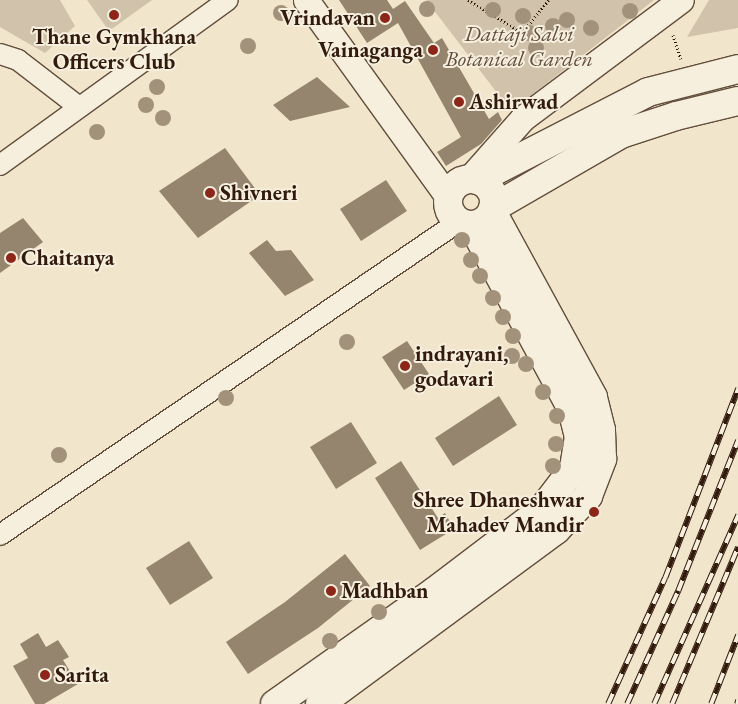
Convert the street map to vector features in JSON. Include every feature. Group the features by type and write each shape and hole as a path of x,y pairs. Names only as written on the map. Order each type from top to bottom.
{"main road":[{"path":"738,68 690,80 640,96 473,179 456,184 448,197 450,212 479,217 620,134 676,116 738,101"},
{"path":"276,704 316,697 549,520 588,496 602,459 601,430 582,403 479,217 489,187 473,179"}],"street":[{"path":"0,166 228,0"},
{"path":"306,0 448,197"},
{"path":"473,179 523,118 620,49 680,0"},
{"path":"0,54 18,60 79,107"},
{"path":"0,535 479,217"}],"path":[{"path":"468,0 518,30 526,28 549,0"},
{"path":"678,30 672,36 690,80"}],"green space":[{"path":"0,0 60,0 75,26 45,53 0,27"},
{"name":"Thane Gymkhana Officers Club","path":"87,0 152,0 109,31"},
{"name":"Dattaji Salvi Botanical Garden","path":"426,0 654,0 511,111"},
{"path":"709,0 738,0 738,28 687,37"}],"building":[{"path":"339,0 387,0 393,9 405,1 434,43 442,38 489,119 498,112 502,120 481,144 446,166 437,152 461,137 398,23 367,43"},
{"path":"317,77 350,107 290,121 273,105"},
{"name":"Shivneri","path":"225,148 260,195 198,238 159,191"},
{"path":"386,180 407,211 361,241 340,209"},
{"name":"Chaitanya","path":"23,218 43,242 0,273 0,233"},
{"path":"267,240 276,251 291,250 314,280 285,296 249,253"},
{"name":"indrayani, godavari","path":"407,341 429,374 404,390 382,357"},
{"path":"499,396 517,425 453,466 435,438"},
{"path":"351,422 377,463 336,489 310,447"},
{"path":"401,461 438,518 445,513 454,529 420,550 375,478"},
{"path":"189,541 213,578 170,605 146,568"},
{"path":"345,554 370,586 318,628 248,674 226,642 285,602"},
{"name":"Sarita","path":"38,633 46,647 58,640 69,657 63,660 78,684 44,704 35,704 13,666 28,658 20,644"}],"railway":[{"path":"608,704 665,578 738,389"},
{"path":"627,704 678,591 738,440"},
{"path":"654,704 738,515"},
{"path":"672,704 738,547"},
{"path":"711,704 738,635"},
{"path":"737,704 738,700"}],"place":[{"name":"Thane Gymkhana Officers Club","path":"114,15"},
{"name":"Vrindavan","path":"385,18"},
{"name":"Vainaganga","path":"433,50"},
{"name":"Ashirwad","path":"459,102"},
{"name":"Shivneri","path":"210,193"},
{"name":"Chaitanya","path":"11,258"},
{"name":"indrayani, godavari","path":"405,366"},
{"name":"Shree Dhaneshwar Mahadev Mandir","path":"594,512"},
{"name":"Madhban","path":"331,591"},
{"name":"Sarita","path":"45,675"}]}
